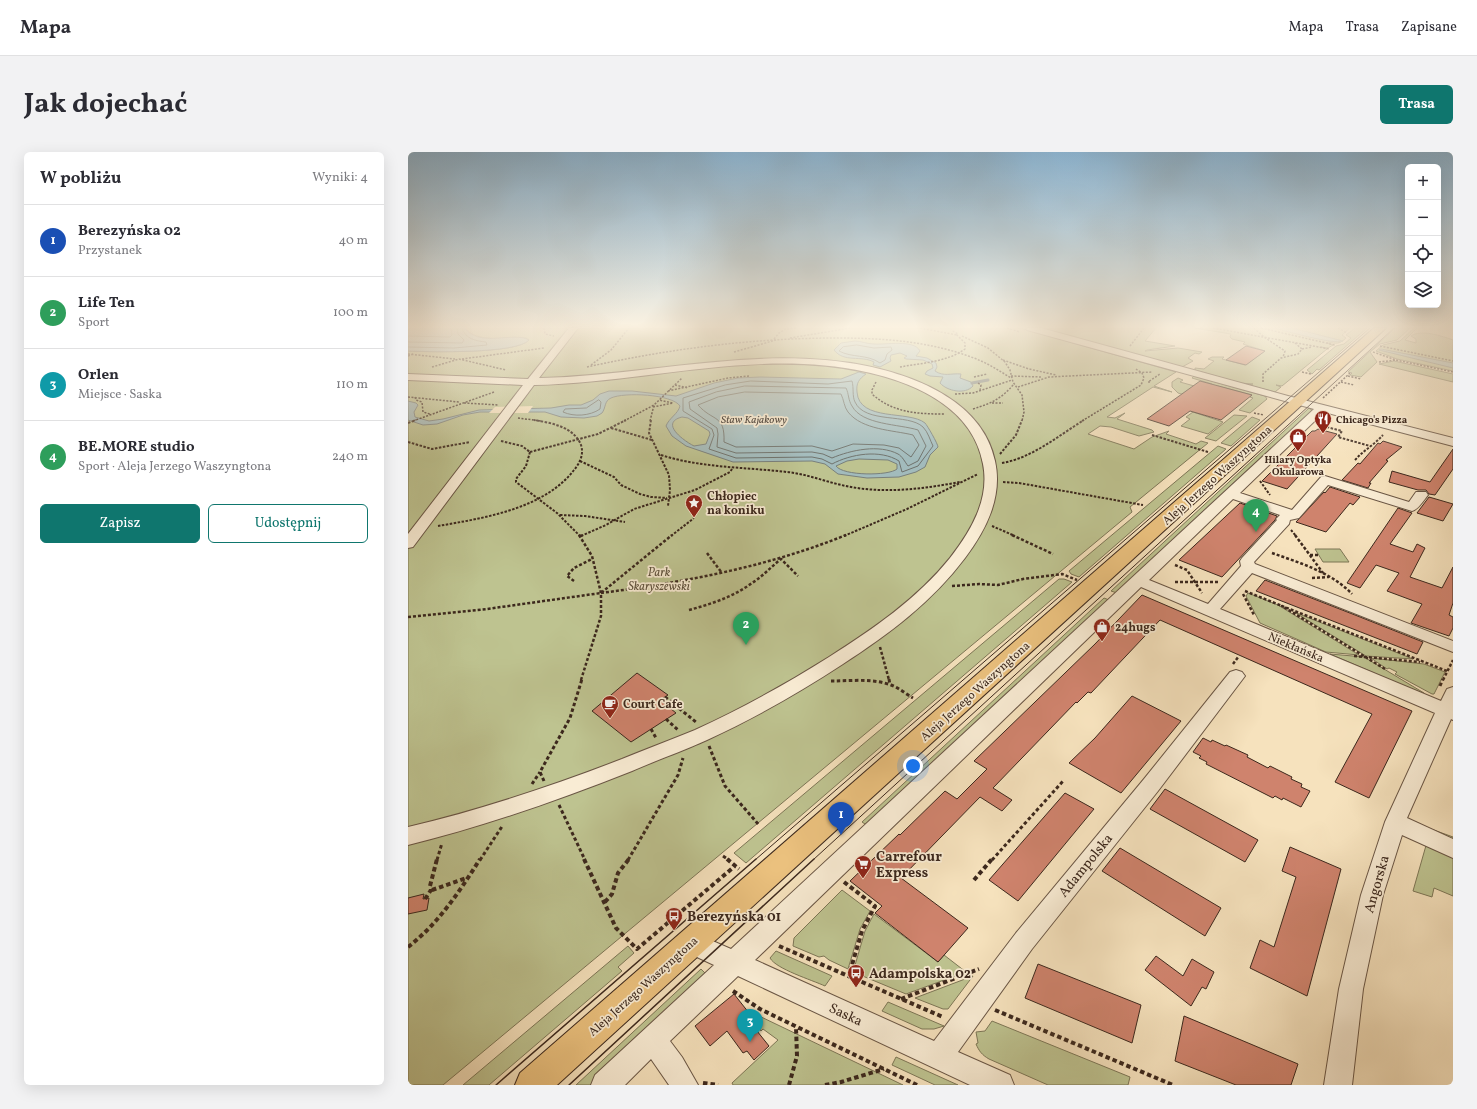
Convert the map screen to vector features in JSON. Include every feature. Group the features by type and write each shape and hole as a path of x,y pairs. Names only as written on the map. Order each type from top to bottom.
{"main road":[{"name":"Aleja Jerzego Waszyngtona","path":"532,1085 692,943 1314,408 1345,372"}],"street":[{"path":"408,544 539,372"},
{"path":"408,377 531,381 575,380 660,372"},
{"path":"408,836 447,827 552,794 684,742 698,729 776,698 809,678 876,635 924,596 949,570 974,536 986,512 991,483 989,463 983,443 975,428 951,404 917,384 875,372"},
{"path":"1185,372 1314,408 1451,439"},
{"name":"Aleja Jerzego Waszyngtona","path":"605,1085 1231,494 1314,408"},
{"path":"1421,495 1412,507 1325,480 1294,515 1287,517 1248,561 1255,570 1453,647"},
{"path":"1231,494 1287,517"},
{"path":"1212,610 1255,570"},
{"name":"Niekłańska","path":"1138,581 1212,610 1255,630 1447,701"},
{"name":"Adampolska","path":"938,1057 1024,941 1236,676"},
{"name":"Angorska","path":"1338,1085 1351,989 1372,894 1395,822 1447,701"},
{"path":"1395,822 1453,849"},
{"name":"Saska","path":"692,943 1000,1085"},
{"path":"653,1040 673,1066 684,1085"}],"path":[{"path":"891,372 878,378 872,394 879,402 907,412 961,413 991,403 1005,394 1014,384"},
{"path":"989,463 1010,444 1021,427 1024,414 1024,404 1022,394 1018,386 1014,384 1010,372"},
{"path":"1040,372 1060,376"},
{"path":"1267,372 1262,376 1262,382 1270,384"},
{"path":"1302,372 1306,373"},
{"path":"1011,376 1048,377 1142,373 1144,378 1141,385"},
{"path":"989,463 1020,459 1141,385 1149,382 1161,373"},
{"path":"1350,373 1314,408 1342,431 1338,437 1370,446"},
{"path":"974,377 987,374"},
{"path":"668,506 669,475 649,432 650,417 654,406 667,392 728,378 749,376"},
{"path":"1347,376 1361,379"},
{"path":"1018,386 1048,377"},
{"path":"939,396 968,394 1012,380"},
{"path":"1341,382 1354,385"},
{"path":"978,383 981,385 980,390"},
{"path":"675,385 688,388"},
{"path":"408,423 498,390"},
{"path":"408,397 462,402 509,411 534,420 553,424 570,432 579,440 583,455 578,467 567,478 556,488 537,499 493,514 452,524 433,526"},
{"path":"415,398 416,400 422,402 423,412 430,414"},
{"path":"530,452 579,440 611,428 654,406 673,403 658,400"},
{"path":"991,403 1003,403"},
{"path":"1254,413 1263,415 1268,411"},
{"path":"611,428 652,441"},
{"path":"1152,435 1208,452"},
{"path":"1355,460 1366,448 1374,445 1384,435"},
{"path":"408,442 428,449 437,449 487,440 514,443 522,446 530,452"},
{"path":"530,452 526,466 516,479 516,482 559,515 581,536 591,552 601,593 601,616 570,718 540,772 546,783 540,784"},
{"path":"661,455 685,463 732,469 798,473 833,484 872,490 917,489 963,481"},
{"path":"580,462 609,474 621,485 640,494 651,497 669,498"},
{"path":"581,536 601,528 634,509 695,490 730,472 732,469"},
{"path":"408,617 487,609 643,587 722,573 781,559 899,513 981,472 980,483 1020,483 1143,506"},
{"path":"559,515 585,516 625,522"},
{"path":"1287,517 1309,555 1323,574"},
{"path":"601,593 694,518"},
{"path":"981,522 998,528 1053,554"},
{"path":"1259,548 1323,574 1345,585 1354,598"},
{"path":"707,553 716,562 722,573"},
{"path":"1309,555 1319,555"},
{"path":"574,581 567,576 574,568 592,559"},
{"path":"781,559 798,576"},
{"path":"688,610 724,600 737,593 751,584 781,559"},
{"path":"1172,564 1187,570 1212,610"},
{"path":"1238,586 1255,570"},
{"path":"952,586 979,584 998,585 1023,579 1062,574"},
{"path":"1174,582 1195,582 1238,586 1282,606 1448,671"},
{"path":"1238,586 1258,623 1255,630"},
{"path":"1282,606 1386,669"},
{"path":"876,635 890,686"},
{"path":"1447,701 1448,671 1453,660"},
{"path":"809,678 819,682 855,680 890,686 912,698"},
{"path":"666,697 695,720"},
{"path":"666,719 674,726"},
{"path":"698,729 725,786 759,825"},
{"path":"605,902 612,894 618,873 632,856 678,775 683,760 684,742"},
{"path":"974,880 1064,780"},
{"path":"530,787 535,786"},
{"path":"552,794 557,800 616,928 637,949 735,866"},
{"path":"432,890 430,886 447,827"},
{"path":"723,856 739,869"},
{"path":"408,947 416,941 454,900 469,877 432,890 425,899"},
{"path":"839,887 845,882 875,906 866,920 860,935 849,975"},
{"path":"777,945 849,975 901,1000 946,1018"},
{"path":"901,1000 983,967"},
{"path":"729,988 760,1010 917,1085"},
{"path":"993,1009 1173,1085"},
{"path":"789,1085 797,1065 798,1044 796,1027"},
{"path":"825,1085 841,1082 884,1069"}],"green space":[{"name":"Park Skaryszewski","path":"408,372 1176,372 1154,386 1172,392 1153,387 1107,417 1115,418 1125,413 1117,419 1152,430 1154,432 1139,436 1111,427 1100,426 1088,434 1134,449 1152,437 1169,431 1166,434 1196,444 1201,441 1208,443 1130,507 1132,512 443,1085 408,1085"},
{"path":"1200,372 1300,372 1282,386 1276,385 1281,387 1275,392 1248,385 1253,384 1240,383"},
{"path":"1348,372 1367,372 1361,377 1350,375 1352,373"},
{"path":"1410,372 1442,372 1453,374 1453,382"},
{"path":"1194,376 1265,396 1267,399 1250,413 1239,410 1253,398 1250,397 1252,395 1218,386 1205,396 1185,395 1178,393 1172,387 1172,382 1178,378 1183,380 1180,382 1205,389 1212,384 1192,378"},
{"path":"1309,408 1313,411 1117,593 1111,591"},
{"path":"1193,412 1223,422 1208,434 1181,426 1190,419 1186,417"},
{"path":"1234,415 1247,416 1216,441 1205,438"},
{"path":"1252,417 1260,420 1231,446 1221,443"},
{"path":"1218,446 1226,449 1079,577 1071,574 1069,571"},
{"path":"1315,549 1340,549 1349,562 1323,562"},
{"path":"1059,579 1072,582 746,863 734,853"},
{"path":"1248,593 1278,605 1359,655 1326,652 1260,623 1246,596"},
{"path":"1104,598 1109,600 868,826 862,822"},
{"path":"1294,612 1413,659 1366,656"},
{"path":"1330,654 1364,657 1424,693 1423,694"},
{"path":"1371,658 1424,664 1445,672 1434,694 1432,694 1395,674 1397,672 1389,668 1387,669"},
{"path":"1431,829 1453,837 1453,896 1434,888 1432,897 1413,891 1427,842 1426,836"},
{"path":"842,890 870,911 860,929 848,969 824,956 819,957 793,946 794,938"},
{"path":"874,914 938,962 944,955 966,972 906,994 853,972 865,931"},
{"path":"628,946 634,953 618,967 622,971 489,1085 463,1085"},
{"path":"776,951 832,976 825,986 795,974 779,966 770,958"},
{"path":"701,969 705,973 702,980 590,1085 576,1085"},
{"path":"973,976 948,1009 943,1009 915,998"},
{"path":"888,1002 944,1026 934,1029 922,1029 882,1011"},
{"path":"757,1015 903,1085 733,1085 732,1083 778,1040 763,1029 761,1031 752,1019"},
{"path":"992,1021 1130,1077 1128,1085 1048,1085 989,1059 980,1051 976,1044 978,1043 976,1032 985,1031"},
{"path":"896,1057 958,1085 935,1085 892,1065"}],"water":[{"name":"Staw Kajakowy","path":"859,372 866,374 858,382 857,392 860,401 866,408 875,412 918,419 925,423 938,447 930,455 925,467 916,472 899,477 867,478 838,474 825,464 812,461 733,462 686,446 672,436 666,426 680,406 668,399 647,395 626,395 611,398 607,401 602,413 597,416 584,418 561,417 545,412 480,412 463,415 437,424 423,425 408,420 408,401 418,405 414,412 415,417 429,421 479,410 551,408 581,405 593,400 600,394 609,391 632,391 676,396 714,383 738,378 760,377 841,379","holes":["682,417 688,418 709,431 710,434 706,444 694,446 676,432 673,427 673,423","859,459 888,460 897,464 897,469 885,473 866,474 847,472 836,466 847,461"]},
{"path":"927,372 936,372 945,374 961,374 960,378 971,382 973,386 970,389 961,391 951,390 940,383 943,377 925,374"}],"pier":[{"path":"533,406 528,413 489,413 495,407"}],"building":[{"path":"1200,381 1252,395 1221,420 1190,411 1169,426 1147,419"},
{"path":"1318,429 1337,434 1287,489 1262,481 1312,431"},
{"path":"1383,441 1402,447 1386,460 1388,461 1369,483 1371,483 1368,488 1342,480 1358,463 1360,464 1378,443 1380,444"},
{"path":"1453,449 1453,469 1435,495 1429,494 1426,490 1418,490 1389,482 1392,471 1430,482"},
{"path":"1330,487 1360,497 1353,505 1350,503 1326,532 1296,522 1324,492 1325,493"},
{"path":"1429,497 1453,504 1443,521 1417,513"},
{"path":"1240,503 1277,516 1222,577 1179,560"},
{"path":"1398,508 1412,513 1390,544 1413,552 1417,544 1425,548 1410,577 1442,588 1453,567 1453,603 1449,615 1453,617 1453,628 1449,636 1411,623 1422,604 1387,591 1399,573 1376,565 1360,588 1347,583"},
{"path":"1265,580 1423,642 1417,654 1256,591"},
{"path":"1142,595 1412,711 1369,798 1335,782 1372,714 1160,620 1091,693 1088,692 1077,703 1076,702 993,788 1012,800 1002,811 980,797 901,878 968,928 938,962 875,913 882,906 850,881 945,791 957,799 987,769 974,761 1095,644"},
{"path":"637,673 668,695 660,700 676,713 631,742 592,711"},
{"path":"1132,696 1181,721 1121,793 1069,763 1095,738"},
{"path":"1203,738 1211,742 1212,740 1225,746 1226,745 1248,755 1247,757 1268,768 1270,766 1302,784 1301,787 1310,791 1301,807 1283,798 1282,800 1275,796 1273,798 1206,764 1207,762 1199,758 1201,756 1193,752"},
{"path":"1165,789 1258,840 1245,862 1150,809"},
{"path":"1065,793 1094,809 1018,901 989,880"},
{"path":"1290,847 1341,869 1307,996 1250,968 1260,940 1274,947 1296,877 1282,871"},
{"path":"1120,848 1221,908 1205,936 1102,871"},
{"path":"424,894 423,899 429,898 427,910 408,914 408,898"},
{"path":"1156,956 1183,976 1192,959 1214,972 1206,989 1202,987 1191,1006 1145,970"},
{"path":"1038,964 1141,1005 1132,1043 1025,998"},
{"path":"734,994 749,1013 745,1016 769,1046 754,1060 747,1051 743,1053 727,1031 710,1046 695,1026"},
{"path":"1184,1016 1298,1064 1291,1085 1236,1085 1175,1061"}],"waterway":[{"path":"972,383 988,380"}],"tram line":[{"path":"755,860 1320,372"},
{"path":"813,860 1346,372"},
{"path":"496,1085 756,859"},
{"path":"569,1085 814,859"}],"place":[{"name":"Chicago's Pizza","path":"1323,434"},
{"name":"Hilary Optyka Okularowa","path":"1298,452"},
{"name":"Chłopiec na koniku","path":"694,518"},
{"name":"BE.MORE studio","path":"1256,532"},
{"name":"24hugs","path":"1102,642"},
{"name":"Life Ten","path":"746,645"},
{"name":"Court Cafe","path":"610,719"},
{"name":"Berezyńska 02","path":"841,835"},
{"name":"Carrefour Express","path":"863,879"},
{"name":"Berezyńska 01","path":"674,931"},
{"name":"Adampolska 02","path":"856,988"},
{"name":"Orlen","path":"750,1042"}]}
